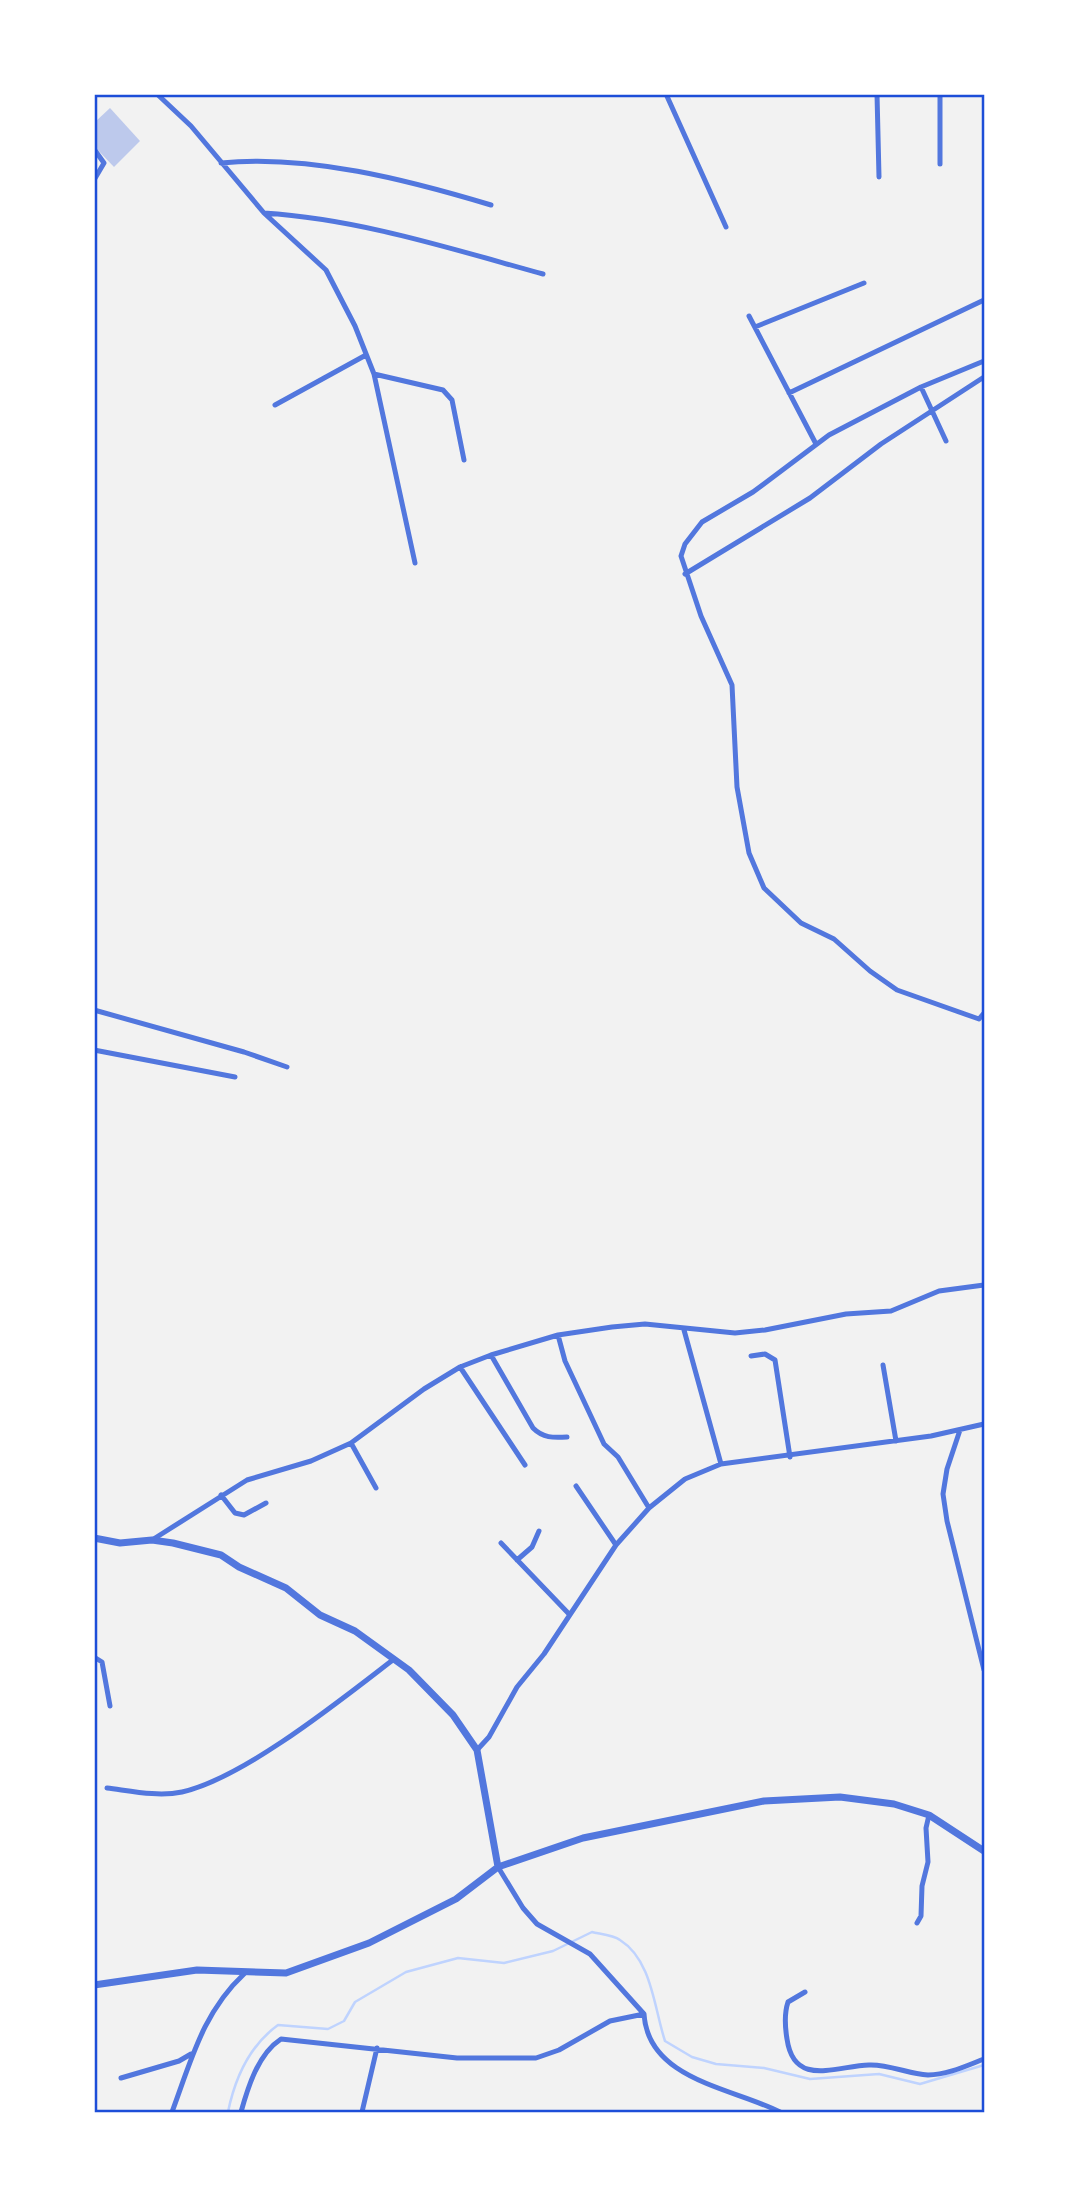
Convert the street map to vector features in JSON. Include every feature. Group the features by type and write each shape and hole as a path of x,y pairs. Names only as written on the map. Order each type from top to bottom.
{"street":[{"path":"157,94 191,126 264,214 326,271 336,285 374,374 415,563"},
{"path":"666,94 726,227"},
{"path":"877,94 879,177"},
{"path":"940,94 940,164"},
{"path":"94,149 104,163 94,180"},
{"path":"221,163 283,161 382,177 491,205"},
{"path":"264,214 324,219 419,240 543,274"},
{"path":"755,327 864,283"},
{"path":"789,393 985,300"},
{"path":"749,316 816,444"},
{"path":"275,405 366,355"},
{"path":"985,361 921,387 816,444 753,492 702,522 685,544 681,556 685,574 732,685 737,787 749,853 764,888 801,923 834,939 870,971 897,990 950,1006 971,1017 979,1019 985,1013"},
{"path":"374,374 443,390 452,400 464,460"},
{"path":"685,574 810,498 881,444 985,377"},
{"path":"921,387 946,441"},
{"path":"94,1010 231,1048 287,1067"},
{"path":"94,1050 235,1077"},
{"path":"152,1540 247,1480 311,1461 351,1443 460,1367 491,1355 558,1335 645,1324 735,1333 765,1331 846,1314 891,1311 939,1292 985,1285"},
{"path":"684,1330 721,1464"},
{"path":"558,1335 565,1361 604,1444 618,1457 649,1508"},
{"path":"751,1356 765,1354 775,1360 790,1457"},
{"path":"491,1355 533,1428 540,1434 553,1438 567,1437"},
{"path":"883,1365 896,1441"},
{"path":"460,1367 525,1465"},
{"path":"477,1750 489,1737 517,1687 544,1654 616,1545 649,1508 685,1479 721,1464 896,1441 985,1424"},
{"path":"961,1430 947,1469 943,1494 947,1521 985,1670"},
{"path":"351,1443 376,1488"},
{"path":"576,1486 616,1545"},
{"path":"221,1495 235,1513 244,1515 266,1503"},
{"path":"517,1560 532,1547 539,1531"},
{"path":"94,1538 120,1543 152,1540 197,1547 221,1555 239,1567 286,1588 320,1615 355,1631 429,1688 477,1750 498,1867 523,1908 537,1924 590,1954 644,2014 644,2025 664,2061 716,2087 779,2112"},
{"path":"501,1543 569,1614"},
{"path":"94,1657 102,1662 110,1706"},
{"path":"107,1788 163,1793 181,1792 201,1785 250,1761 394,1659"},
{"path":"94,1793 94,1804"},
{"path":"94,1985 197,1970 244,1974 286,1973 369,1943 456,1899 498,1867 583,1838 764,1801 840,1797 894,1804 929,1815 985,1851"},
{"path":"917,1923 921,1916 922,1886 928,1862 926,1828 929,1815"},
{"path":"172,2112 191,2054 223,1993 244,1974"},
{"path":"805,1992 788,2002 785,2022 789,2054 794,2063 806,2070 870,2064 926,2075 945,2074 985,2059"},
{"path":"241,2112 257,2069 270,2046 281,2039 457,2058 536,2058 559,2050 610,2021 644,2014"},
{"path":"362,2112 377,2048"},
{"path":"121,2078 179,2061 191,2054"}],"building":[{"path":"110,108 140,141 114,167 94,146 94,123"}],"waterway":[{"path":"228,2112 239,2075 251,2053 278,2025 328,2029 344,2021 355,2002 406,1972 458,1958 504,1963 553,1951 592,1932 617,1938 631,1949 645,1972 665,2041 692,2057 716,2064 764,2068 810,2079 879,2074 920,2084 984,2065"}]}
